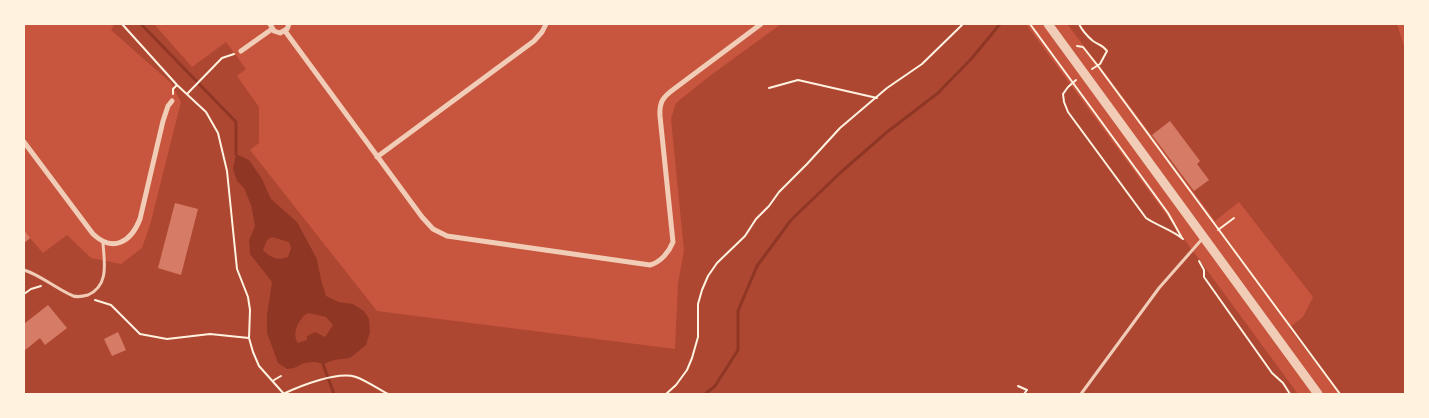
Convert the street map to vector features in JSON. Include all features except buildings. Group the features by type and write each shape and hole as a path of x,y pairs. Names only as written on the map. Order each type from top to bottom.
{"street":[{"path":"241,51 271,26 277,33 285,31 289,24"},
{"path":"377,157 534,41 546,24"},
{"path":"285,31 422,217 441,235 646,265 659,262 673,242 660,116 661,101 670,92 761,24"},
{"path":"1048,24 1318,394"},
{"path":"24,142 86,226 103,243 114,245 128,238 137,226 163,121 168,106 172,101"}],"lane":[{"path":"1081,394 1147,302 1204,237"},
{"path":"24,270 70,295 78,297 86,295 94,291 100,284 104,274 106,263 103,243"}],"path":[{"path":"122,24 177,85 206,112 218,133 227,171 237,269 248,297 250,310 249,338 259,366 284,394 317,381 340,377 356,378 388,394"},
{"path":"666,394 676,386 687,370 692,358 698,337 698,304 702,290 712,270 745,236 756,219 779,192 840,128 887,88 922,64 963,24"},
{"path":"1030,24 1073,83 1168,213 1184,239 1175,232 1156,225 1146,218 1068,112 1063,94 1073,83 1078,79"},
{"path":"1078,24 1083,32 1094,42 1104,46 1107,51 1105,58 1094,68"},
{"path":"1083,47 1340,394"},
{"path":"187,94 227,55 241,51"},
{"path":"770,88 798,80 876,98"},
{"path":"1218,230 1234,218"},
{"path":"1199,262 1204,270 1204,278 1272,373 1283,383 1290,394"},
{"path":"24,294 31,289 39,287 46,281"},
{"path":"86,295 111,306 140,334 167,339 210,334 249,338"},
{"path":"273,381 280,376"},
{"path":"1018,386 1027,390 1024,394"}],"shaded area":[{"path":"112,24 154,24 192,67 226,42 246,69 237,76 259,107 259,143 250,150 377,311 675,349 678,283 684,251 671,119 676,103 781,24 1026,24 1298,394 24,394 24,243 30,238 43,253 67,235 91,258 121,264 142,248 150,225 181,102 171,83 111,30 114,26"},
{"path":"1067,24 1397,24 1405,49 1405,394 1340,394 1289,328 1303,317 1313,297 1239,202 1215,221"},
{"path":"236,154 249,160 262,179 271,199 297,222 317,259 326,296 339,302 353,304 364,311 369,319 370,332 366,345 350,358 334,360 323,364 315,362 304,363 287,369 278,363 267,333 267,315 272,282 250,254 249,240 255,226 251,205 244,188 237,181 233,169","holes":["272,237 289,242 291,248 288,257 275,258 263,250 267,240","308,313 326,317 333,325 325,337 315,332 307,336 307,340 298,343 295,335 297,326"]}],"waterway":[{"path":"141,24 236,122 236,154"},
{"path":"705,394 715,386 738,350 738,311 757,266 791,220 840,173 887,132 938,93 972,58 1000,24"},
{"path":"323,364 334,394"}]}
